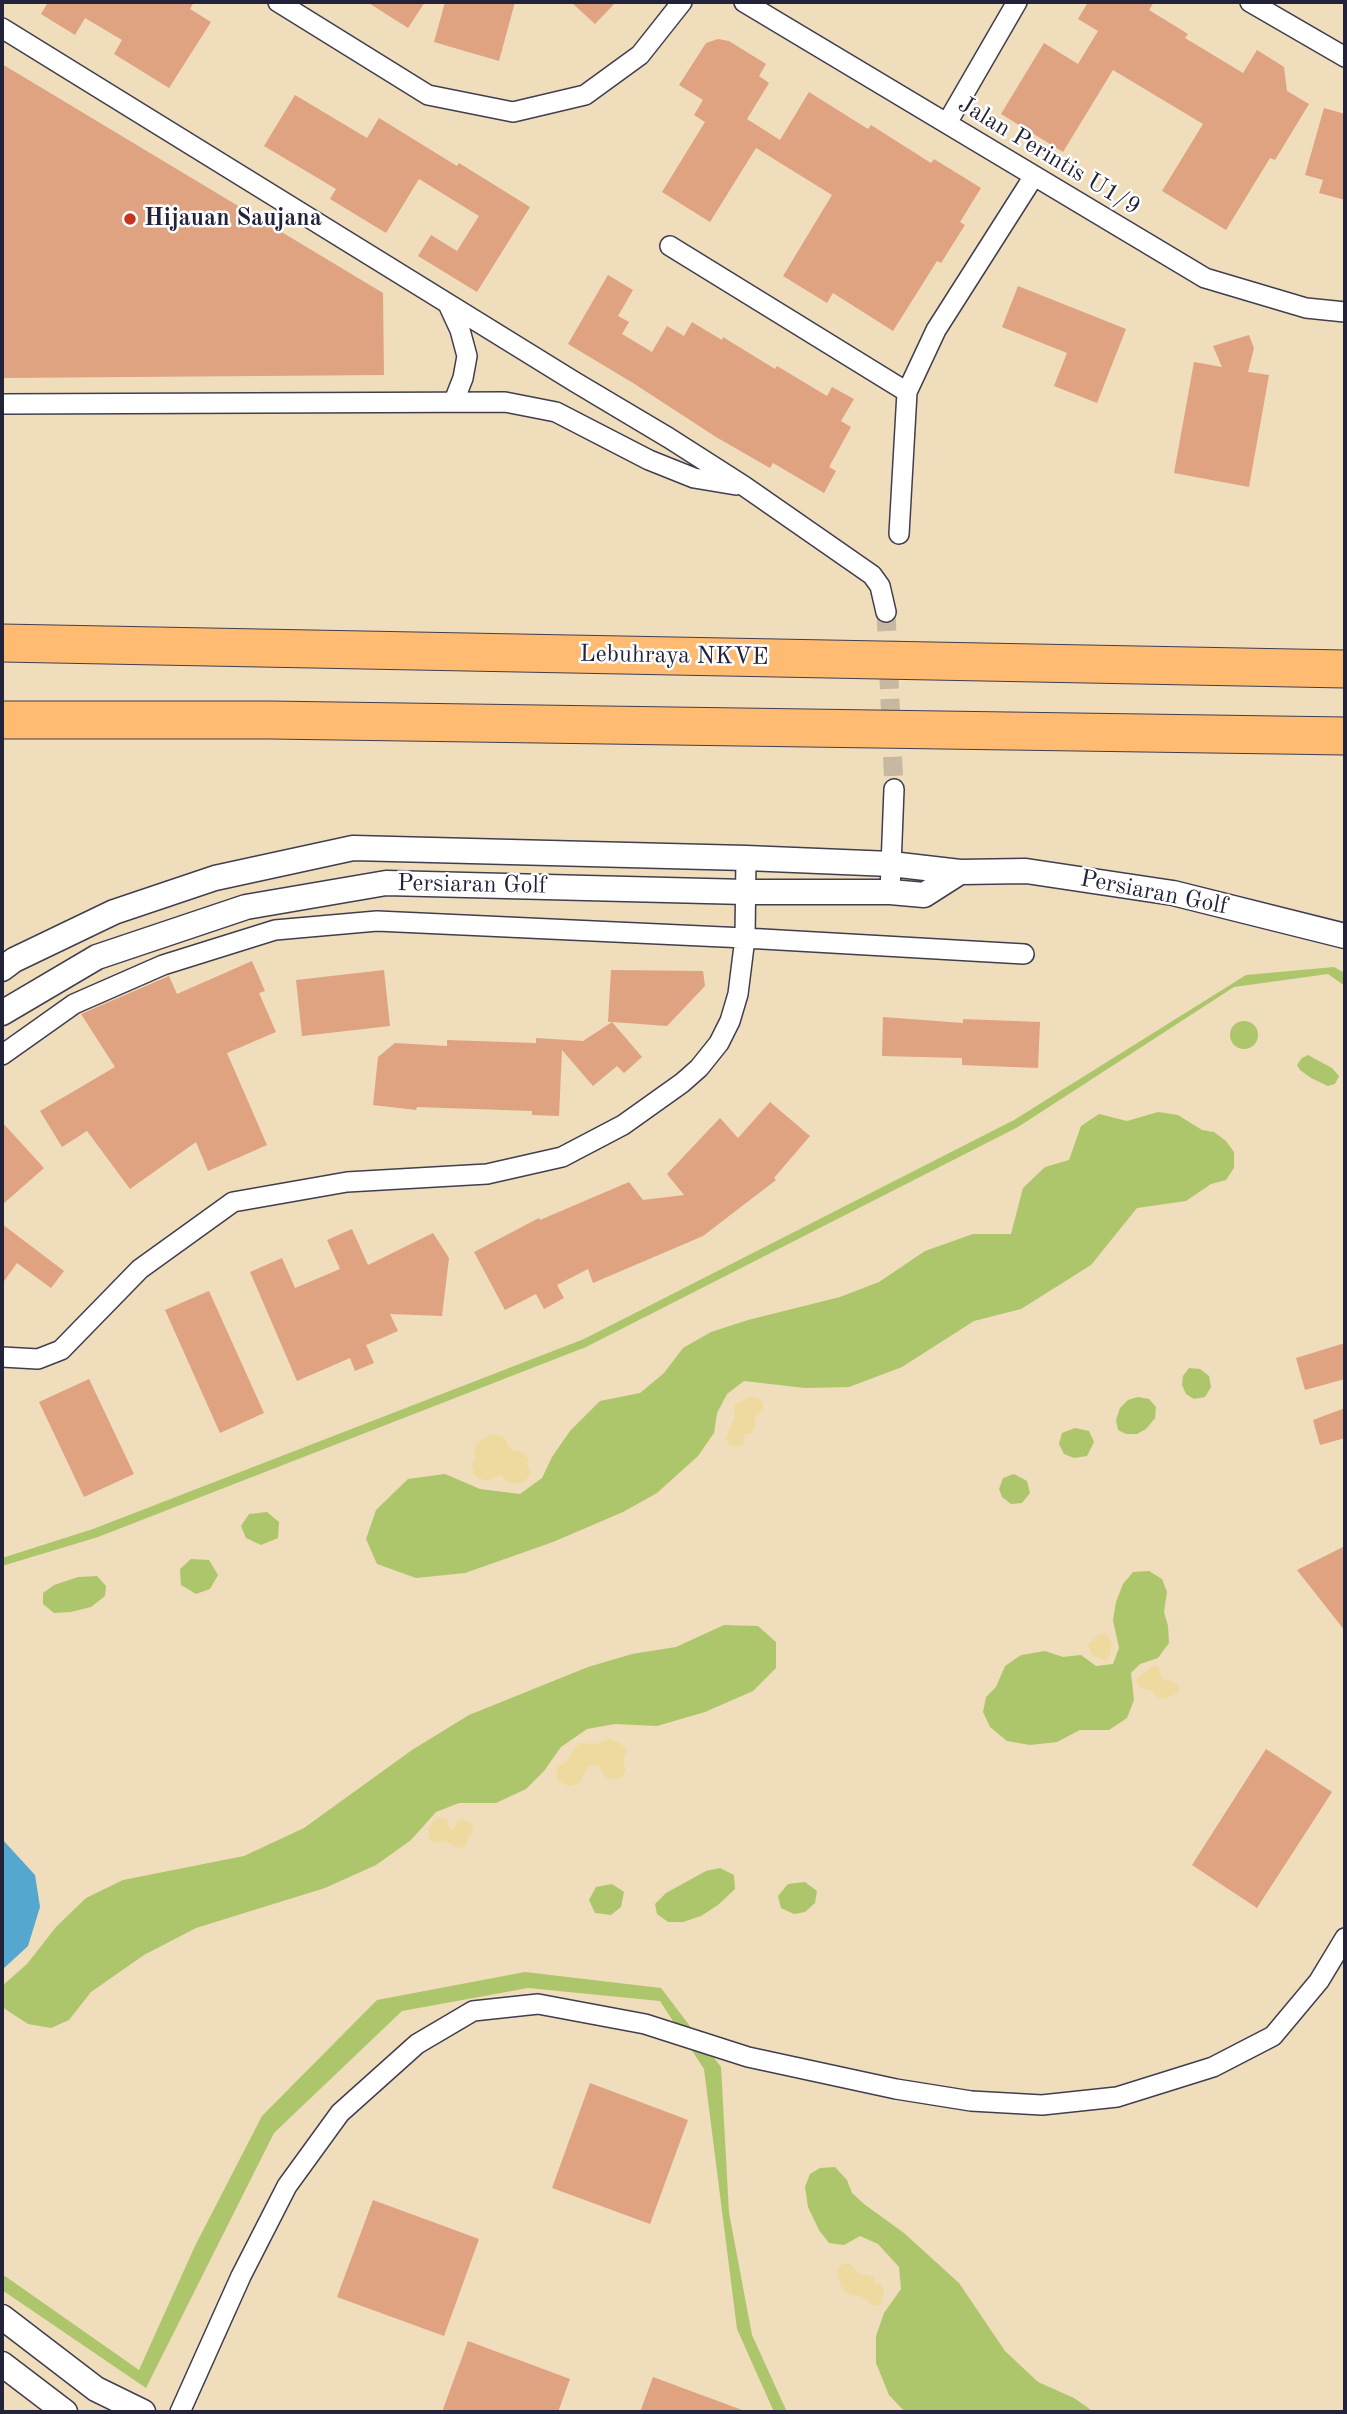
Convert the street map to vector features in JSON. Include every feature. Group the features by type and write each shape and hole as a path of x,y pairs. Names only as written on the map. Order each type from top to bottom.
{"highway":[{"name":"Lebuhraya NKVE","path":"2,643 1345,669"},
{"path":"2,720 270,720 1345,736"}],"street":[{"path":"278,2 428,95 513,112 585,95 640,55 682,2"},
{"name":"Jalan Perintis U1/9","path":"744,2 1205,278 1307,308 1345,312"},
{"path":"947,123 1017,2"},
{"path":"1250,2 1345,57"},
{"path":"2,28 744,486 872,575 880,586 886,612"},
{"path":"899,534 906,393 936,330 1034,176"},
{"path":"670,246 906,393"},
{"path":"448,304 460,330 467,356 463,378 454,401"},
{"path":"2,404 505,402 555,412 649,460 694,478 744,486"},
{"path":"890,892 894,789"},
{"name":"Persiaran Golf","path":"2,969 14,960 114,912 215,878 353,848 747,858 891,864 960,872 1026,871 1173,893 1345,936"},
{"path":"2,1357 38,1359 61,1350 140,1269 233,1202 347,1182 487,1174 562,1157 623,1125 699,1068 719,1043 730,1021 738,994 745,938 747,858"},
{"name":"Persiaran Golf","path":"2,1013 97,957 246,907 386,883 746,892 890,892 924,895 960,872"},
{"path":"2,1055 74,1004 163,965 275,930 377,920 1024,954"},
{"path":"180,2412 241,2276 287,2186 302,2165 340,2113 417,2044 473,2011 538,2004 645,2024 748,2057 895,2089 971,2101 1042,2105 1117,2097 1213,2067 1272,2036 1319,1981 1345,1938"},
{"path":"2,2317 96,2389 143,2412"},
{"path":"2,2364 65,2412"}],"green space":[{"path":"1334,967 1345,973 1345,986 1328,974 1234,987 1018,1127 586,1347 98,1537 2,1566 2,1558 93,1529 584,1339 1014,1120 1246,975"},
{"path":"1244,1021 1254,1025 1258,1035 1254,1045 1244,1049 1234,1045 1230,1035 1234,1025"},
{"path":"1308,1055 1332,1068 1339,1076 1335,1084 1328,1086 1300,1070 1297,1065"},
{"path":"1158,1112 1178,1115 1202,1130 1214,1132 1226,1141 1234,1152 1234,1168 1226,1180 1211,1184 1186,1201 1137,1208 1091,1265 1021,1309 974,1321 902,1367 849,1387 805,1388 744,1381 727,1394 717,1413 714,1433 698,1456 657,1493 623,1512 553,1542 465,1573 416,1578 377,1564 366,1539 376,1510 408,1479 445,1474 480,1489 520,1494 542,1478 552,1457 570,1431 600,1401 640,1393 664,1373 683,1348 711,1332 840,1297 879,1282 925,1251 973,1234 1011,1234 1023,1188 1045,1167 1069,1160 1081,1126 1099,1114 1127,1121"},
{"path":"1189,1368 1200,1369 1209,1376 1211,1387 1205,1397 1194,1399 1186,1394 1182,1385 1183,1376"},
{"path":"1138,1397 1149,1399 1156,1407 1155,1418 1146,1429 1137,1434 1126,1434 1118,1430 1116,1420 1120,1408 1128,1400"},
{"path":"1075,1428 1089,1431 1094,1442 1087,1456 1074,1458 1064,1454 1059,1444 1062,1433"},
{"path":"1014,1474 1027,1481 1030,1493 1022,1503 1011,1504 1002,1497 999,1489 1003,1478"},
{"path":"267,1512 279,1522 278,1538 261,1545 246,1538 241,1526 249,1514"},
{"path":"191,1559 209,1560 218,1575 210,1589 196,1594 181,1585 180,1569"},
{"path":"1149,1571 1162,1579 1167,1592 1164,1612 1169,1643 1158,1658 1140,1664 1131,1673 1134,1700 1127,1718 1109,1730 1080,1730 1057,1742 1030,1745 1007,1741 990,1727 983,1712 986,1697 996,1687 1005,1666 1021,1655 1045,1651 1063,1657 1081,1655 1096,1666 1113,1664 1119,1648 1113,1620 1116,1602 1123,1584 1133,1572"},
{"path":"97,1576 106,1586 105,1596 91,1607 54,1613 43,1604 43,1593 54,1585 78,1577"},
{"path":"724,1625 758,1626 776,1642 776,1668 753,1691 705,1712 657,1726 615,1724 587,1729 561,1747 544,1771 526,1789 496,1803 459,1803 436,1812 411,1840 376,1865 325,1888 196,1928 144,1955 91,1992 69,2020 51,2028 28,2024 2,2007 2,1986 27,1964 56,1927 86,1898 123,1880 244,1856 304,1828 412,1750 469,1715 588,1667 632,1654 676,1647"},
{"path":"720,1868 734,1875 735,1889 718,1905 701,1916 683,1922 668,1922 657,1914 655,1904 666,1893 706,1871"},
{"path":"805,1882 817,1891 815,1903 805,1912 794,1914 781,1908 778,1896 788,1884"},
{"path":"612,1884 624,1892 621,1907 611,1915 595,1913 589,1900 596,1887"},
{"path":"525,1972 661,1988 721,2067 729,2213 752,2335 787,2412 774,2412 737,2329 704,2069 660,2001 528,1988 402,2011 274,2133 146,2388 2,2290 2,2274 139,2370 195,2246 262,2116 377,2000"},
{"path":"835,2167 847,2180 852,2193 904,2233 959,2283 1005,2351 1038,2382 1074,2398 1094,2412 905,2412 889,2395 876,2363 876,2336 884,2313 901,2289 899,2267 878,2244 860,2236 844,2245 829,2243 808,2207 805,2187 810,2174 820,2168"}],"sand":[{"path":"751,1396 761,1399 764,1408 754,1418 756,1425 752,1433 745,1434 743,1444 737,1447 729,1445 726,1438 735,1416 734,1406"},
{"path":"492,1434 503,1436 514,1451 523,1452 531,1472 527,1479 520,1483 510,1483 500,1475 485,1481 474,1475 474,1449 477,1443"},
{"path":"1105,1633 1112,1643 1106,1661 1092,1655 1088,1644"},
{"path":"1153,1666 1158,1666 1163,1681 1169,1680 1179,1686 1179,1692 1160,1699 1151,1690 1140,1688 1137,1678"},
{"path":"610,1739 627,1750 623,1760 626,1771 622,1776 615,1780 607,1778 600,1766 593,1765 587,1768 580,1782 572,1786 558,1780 558,1767 565,1763 579,1743 595,1744"},
{"path":"435,1819 447,1819 451,1830 460,1820 468,1821 472,1825 473,1833 468,1837 465,1847 458,1848 443,1840 432,1842 428,1836 429,1829"},
{"path":"847,2263 857,2273 874,2277 875,2283 882,2285 884,2290 881,2304 874,2306 860,2296 844,2291 837,2271 841,2265"}],"water":[{"path":"2,1839 35,1875 40,1907 28,1946 2,1970"}],"building":[{"path":"48,2 194,2 190,9 211,22 169,88 114,54 122,40 85,18 75,35 41,14"},
{"path":"367,2 425,2 408,28"},
{"path":"445,2 515,2 499,61 434,42"},
{"path":"571,2 616,2 595,24"},
{"path":"1088,2 1154,2 1149,10 1188,34 1185,38 1243,73 1257,50 1284,67 1287,91 1309,104 1275,160 1270,158 1226,230 1162,191 1203,124 1113,70 1063,152 1001,114 1044,43 1078,64 1098,31 1078,19"},
{"path":"718,39 729,41 766,64 759,76 769,83 747,119 780,140 809,92 868,129 871,125 931,163 934,159 981,188 960,222 965,225 941,263 937,261 893,331 833,293 827,303 783,276 832,195 756,148 710,222 662,192 705,122 694,115 703,100 679,85 706,43"},
{"name":"Hijauan Saujana","path":"2,64 383,293 384,375 2,378"},
{"path":"295,95 367,138 379,118 530,207 477,292 418,256 431,235 457,251 479,216 419,179 386,233 330,199 336,189 264,146"},
{"path":"1324,108 1345,114 1345,200 1319,193 1323,180 1305,175"},
{"path":"608,275 633,290 618,316 629,322 622,334 652,352 667,326 684,336 692,322 722,340 723,337 775,369 777,366 827,396 832,387 854,399 841,421 851,427 829,467 836,471 824,493 773,463 770,468 716,437 568,344"},
{"path":"1018,286 1126,329 1097,403 1054,386 1067,353 1002,327"},
{"path":"1249,335 1254,348 1248,372 1269,375 1249,487 1174,473 1194,362 1222,367 1213,346"},
{"path":"252,961 265,991 259,993 276,1032 227,1053 267,1145 208,1171 196,1142 130,1189 87,1131 62,1147 40,1111 115,1067 81,1014 169,976 177,994"},
{"path":"384,970 390,1026 302,1036 296,980"},
{"path":"611,970 703,971 705,986 667,1026 608,1022"},
{"path":"883,1017 963,1023 963,1019 1040,1022 1038,1068 962,1065 962,1058 882,1056"},
{"path":"612,1022 642,1057 624,1073 617,1066 593,1086 562,1050 559,1116 532,1115 532,1111 417,1107 416,1110 373,1105 378,1057 395,1043 447,1046 447,1040 536,1043 536,1038 583,1041"},
{"path":"770,1102 810,1136 774,1178 776,1180 703,1236 593,1283 588,1269 557,1285 564,1298 544,1309 536,1294 505,1310 474,1252 539,1218 540,1220 629,1182 643,1200 684,1195 667,1174 720,1118 738,1138"},
{"path":"2,1122 44,1168 2,1205"},
{"path":"2,1224 64,1271 51,1288 17,1263 2,1284"},
{"path":"352,1229 368,1265 433,1233 449,1258 442,1316 390,1314 398,1331 366,1345 374,1363 355,1371 350,1358 297,1381 250,1272 282,1258 295,1288 340,1269 327,1240"},
{"path":"209,1291 264,1413 220,1433 165,1310"},
{"path":"1345,1343 1345,1379 1305,1390 1296,1358"},
{"path":"89,1379 134,1474 84,1497 39,1402"},
{"path":"1345,1408 1345,1438 1320,1445 1313,1420"},
{"path":"1345,1546 1345,1631 1297,1570"},
{"path":"1266,1749 1332,1792 1257,1908 1192,1865"},
{"path":"590,2083 688,2120 650,2224 552,2188"},
{"path":"373,2200 479,2239 444,2336 337,2297"},
{"path":"468,2341 570,2379 558,2412 442,2412"},
{"path":"653,2377 742,2410 640,2412"}],"tunnel":[{"path":"886,612 894,789"}],"place":[{"name":"Hijauan Saujana","path":"130,219"}]}
